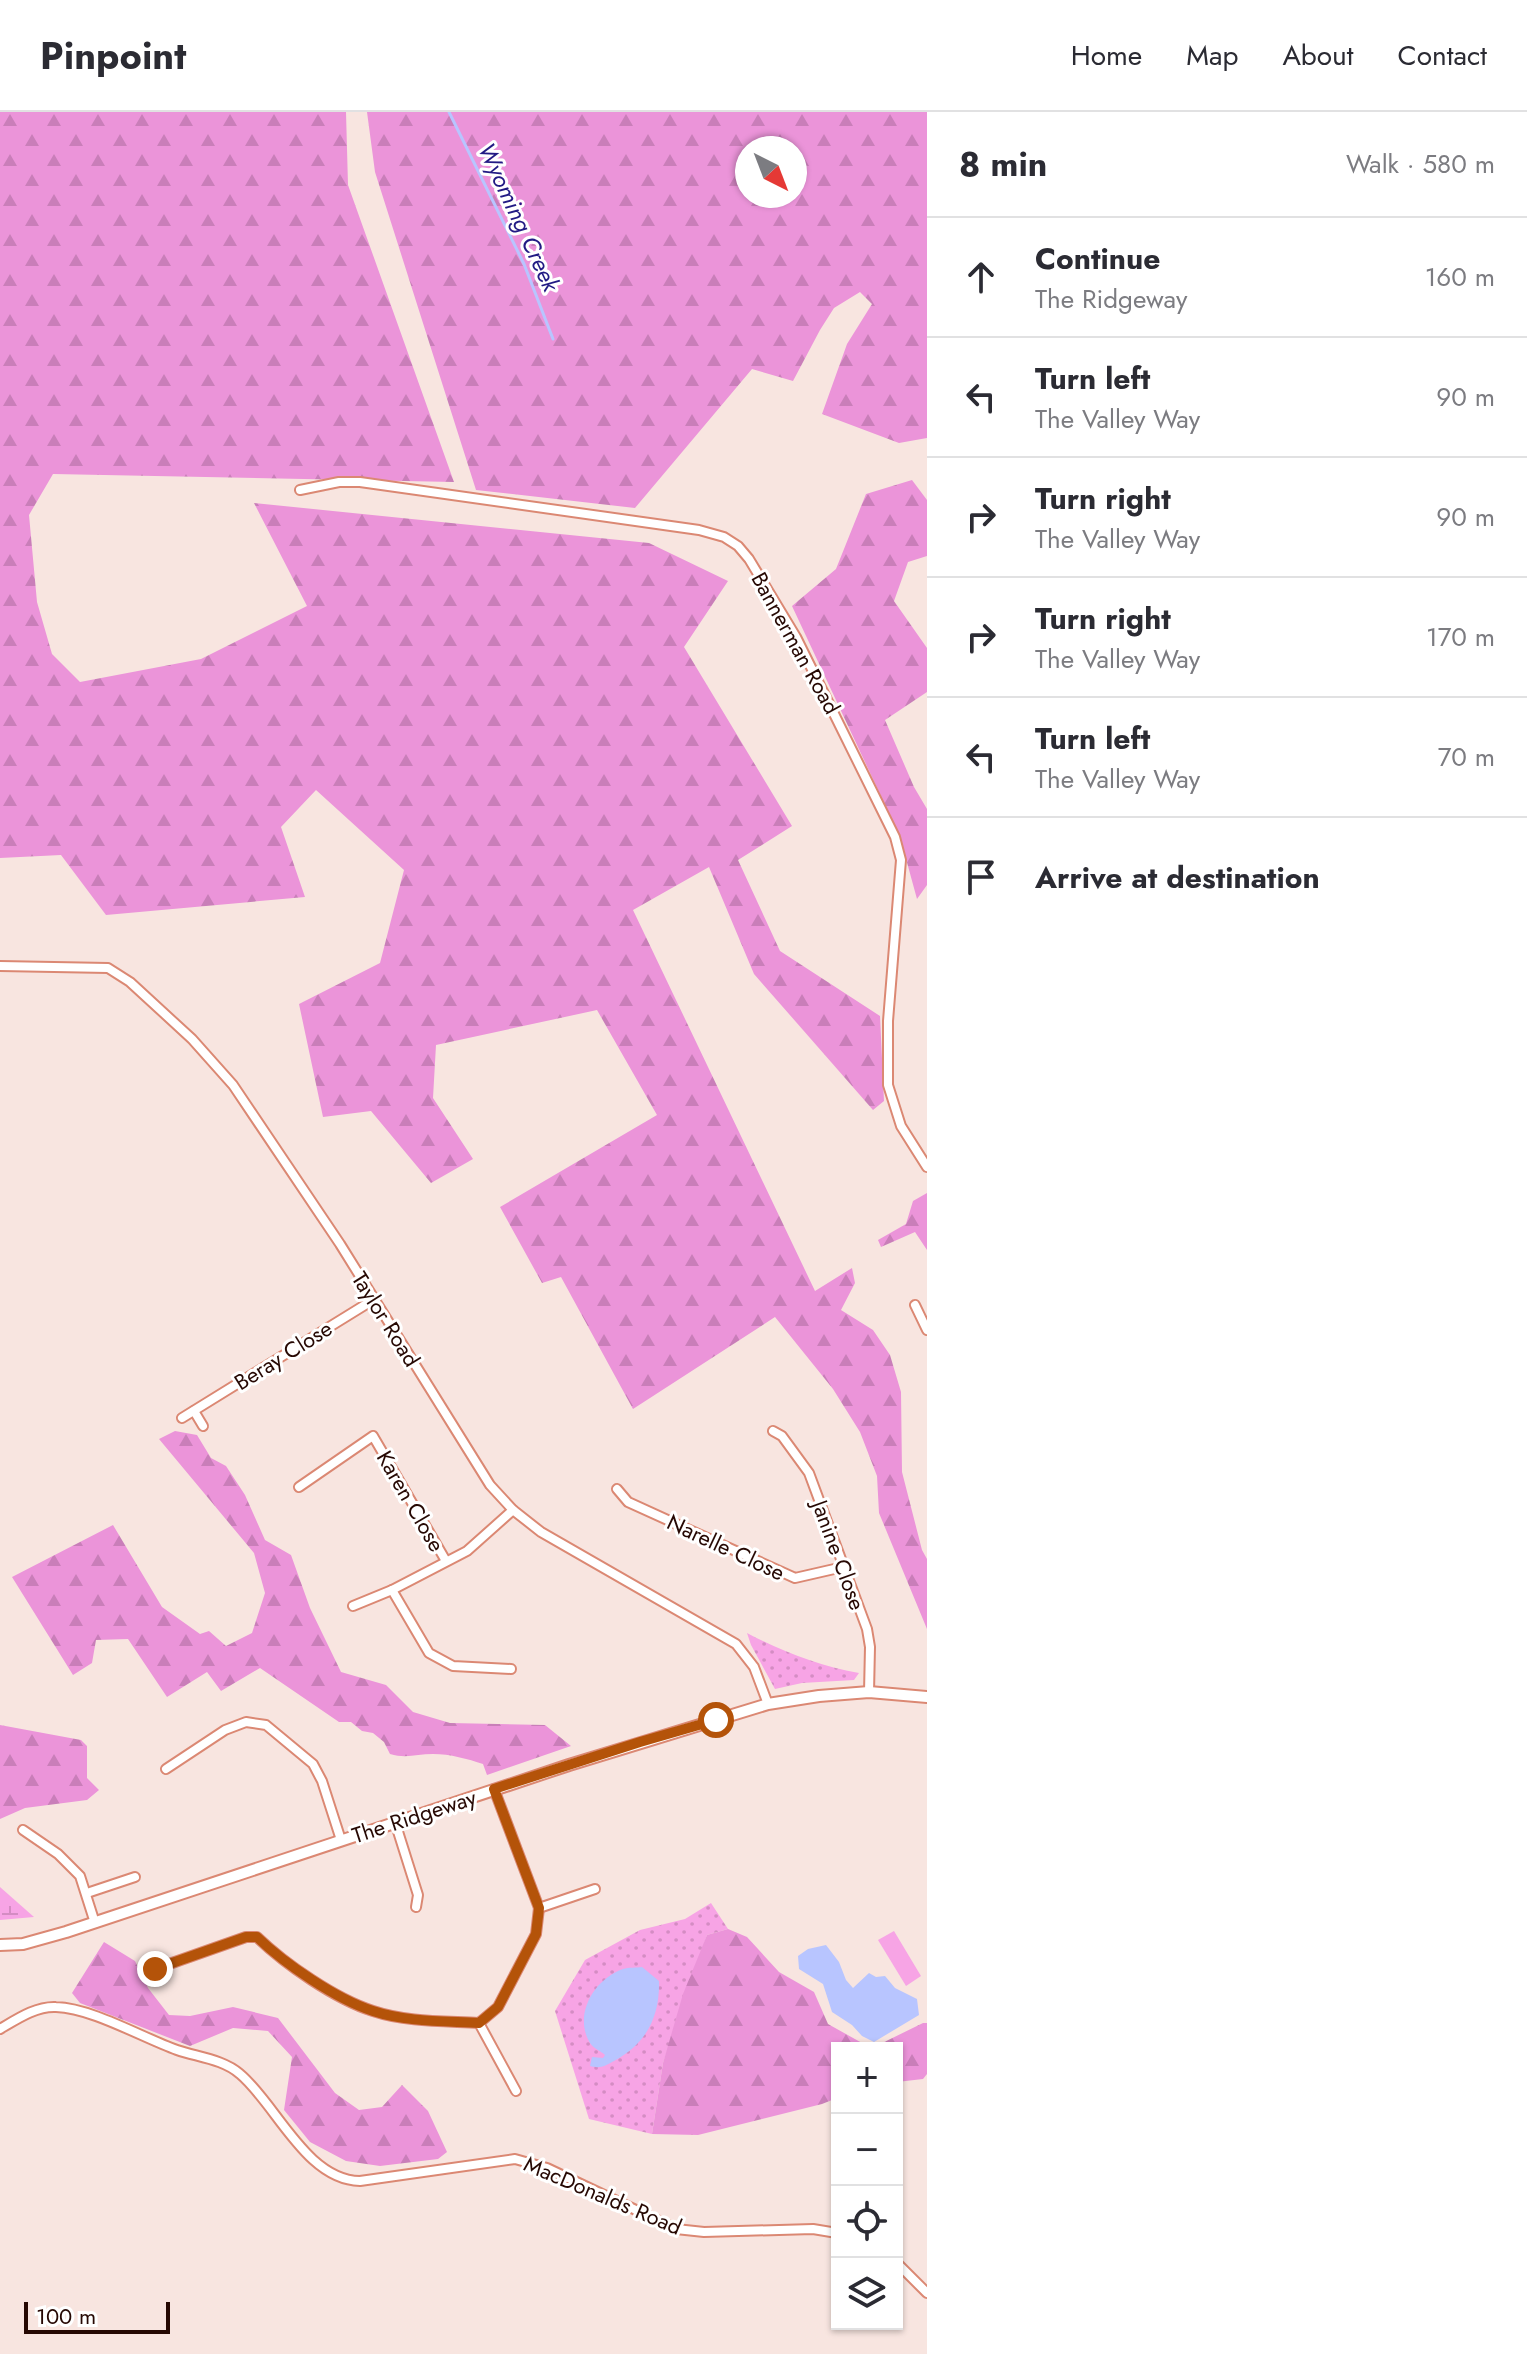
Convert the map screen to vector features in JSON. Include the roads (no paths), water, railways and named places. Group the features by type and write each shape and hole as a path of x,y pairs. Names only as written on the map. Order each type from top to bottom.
{"street":[{"name":"Bannerman Road","path":"300,490 339,482 368,483 699,530 724,537 738,546 796,637 895,837 901,860 888,1021 888,1085 901,1126 926,1163"},
{"name":"Taylor Road","path":"0,966 108,968 130,982 192,1039 233,1085 340,1244 490,1485 513,1510 541,1532 736,1644 754,1667 768,1704"},
{"name":"Beray Close","path":"182,1418 373,1300"},
{"path":"915,1305 927,1330"},
{"path":"194,1411 203,1426"},
{"name":"Janine Close","path":"773,1431 782,1436 809,1473 867,1629 870,1647 869,1692"},
{"name":"Karen Close","path":"299,1487 373,1436 446,1561"},
{"name":"Narelle Close","path":"617,1489 628,1502 795,1578 843,1567"},
{"path":"353,1606 392,1590 467,1551 513,1510"},
{"path":"392,1590 429,1653 453,1666 511,1669"},
{"name":"The Ridgeway","path":"0,1945 23,1944 95,1923 494,1789 768,1704 869,1692 927,1697"},
{"path":"166,1769 225,1730 246,1722 266,1725 313,1764 322,1781 341,1840"},
{"path":"155,1969 246,1937 257,1937 315,1982 371,2011 417,2020 479,2023 498,2007 536,1934 539,1908 494,1789"},
{"path":"395,1822 418,1895 416,1907"},
{"path":"23,1830 68,1863 80,1876 95,1923"},
{"path":"87,1893 135,1877"},
{"path":"539,1908 595,1889"},
{"name":"MacDonalds Road","path":"0,2029 34,2010 55,2007 82,2012 179,2051 233,2068 306,2151 331,2172 348,2179 360,2181 515,2159 547,2168 676,2229 704,2232 813,2229 831,2232"},
{"path":"479,2023 516,2091"},
{"path":"903,2269 927,2293"}],"water":[{"path":"826,1945 853,1988 869,1973 876,1977 885,1976 895,1988 917,1999 919,2015 874,2042 862,2036 832,2012 823,1984 799,1969 798,1956 808,1949"},
{"path":"642,1967 659,1981 657,2006 649,2028 625,2054 611,2063 590,2066 592,2057 603,2058 605,2055 591,2045 585,2032 585,2010 589,1999 595,1989 613,1974 625,1968"}],"waterway":[{"name":"Wyoming Creek","path":"449,112 524,264 553,339"}]}
